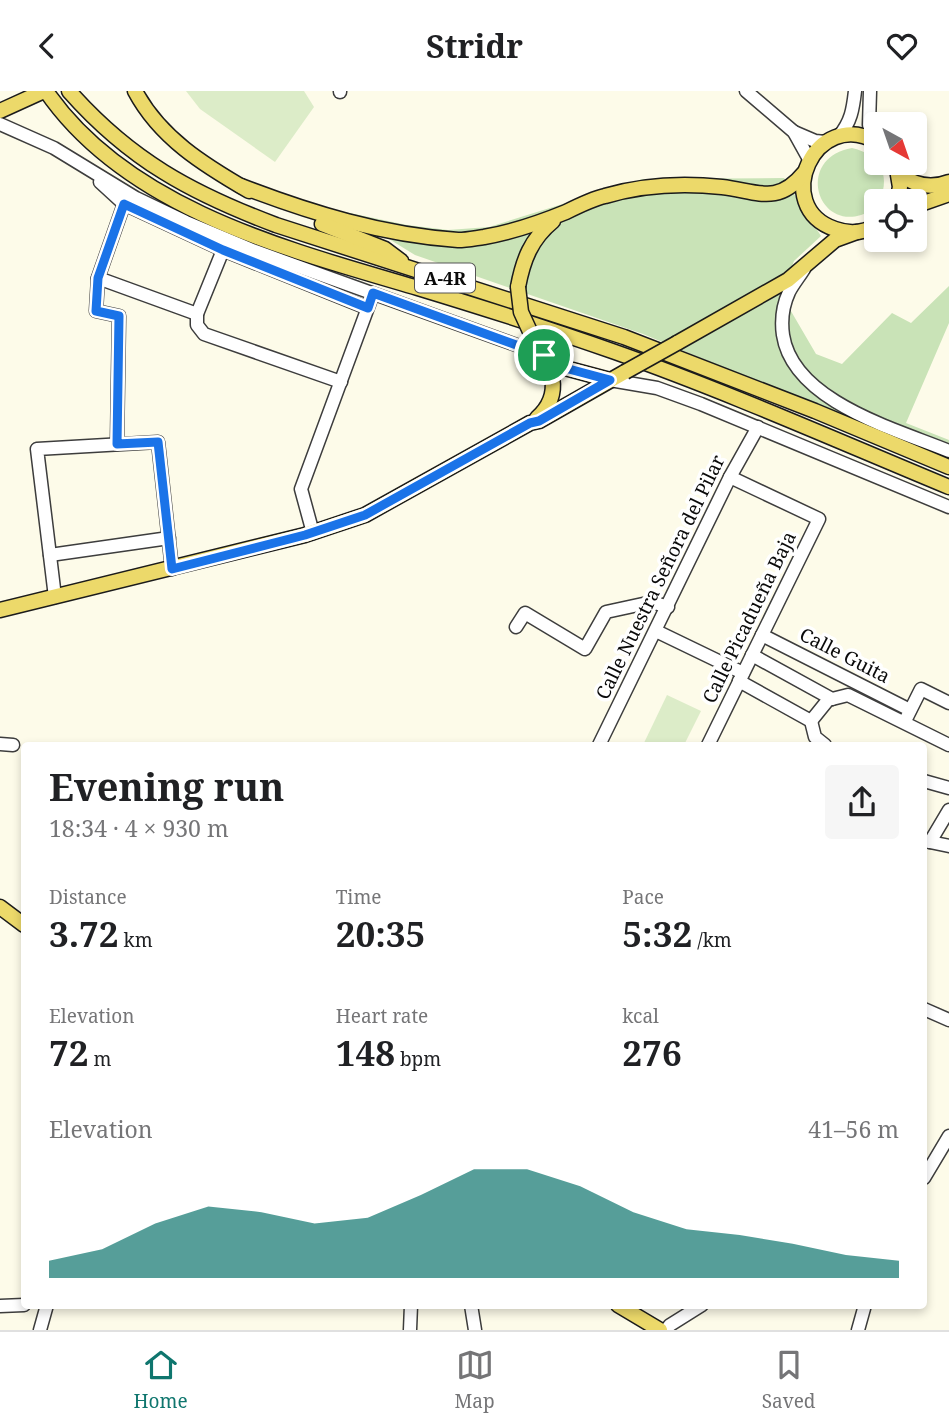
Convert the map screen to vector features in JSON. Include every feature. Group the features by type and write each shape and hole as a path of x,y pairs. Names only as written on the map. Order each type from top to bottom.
{"main road":[{"path":"0,111 45,91"},
{"name":"A-4R","path":"45,91 77,128 127,170 198,212 361,271 553,330 618,353 949,487"},
{"name":"A-4R","path":"69,91 91,116 138,156 205,196 276,225 624,337 815,411 949,467"},
{"path":"135,91 164,131 215,173 270,203 385,249 407,266"},
{"path":"241,186 345,222 420,236 462,240 504,233 605,196 675,184 778,194 794,185 804,173 809,159 832,139 864,136"},
{"path":"804,173 805,199 820,221 844,232 857,232"},
{"path":"904,175 909,181 923,186 939,186 949,182"},
{"path":"927,202 949,194"},
{"path":"0,610 313,533 365,515 530,423 544,411 553,394 554,385 544,355 525,325 521,312 518,288 521,268 528,249 541,231 562,213"},
{"path":"530,423 539,421 772,290 807,265 835,240 864,230"},
{"path":"544,355 565,368 610,380"},
{"path":"0,908 21,923"},
{"path":"625,1309 660,1330"}],"street":[{"path":"746,91 794,132 814,141 832,139 848,126 855,91"},
{"path":"869,112 870,91"},
{"path":"0,124 31,137 136,198 186,222 255,251 544,355"},
{"path":"794,132 809,159"},
{"path":"79,163 124,204 223,250 368,308"},
{"path":"117,444 119,316 96,311 98,278 124,204"},
{"path":"223,250 197,314 197,325 204,334 341,382"},
{"path":"807,265 789,293 783,309 781,325 784,343 793,362 819,391 842,406 949,451"},
{"path":"98,278 197,314"},
{"path":"313,533 302,489 373,293"},
{"path":"610,380 657,388 949,507"},
{"name":"Calle Nuestra Señora del Pilar","path":"600,742 730,477 758,427"},
{"path":"55,597 37,449 158,442 172,569"},
{"name":"Calle Picadueña Baja","path":"709,742 819,519 730,477"},
{"path":"50,555 169,538"},
{"path":"516,627 525,613 585,649 606,612 652,602 667,607"},
{"path":"656,631 741,677 811,721 815,737 821,742"},
{"name":"Calle Guita","path":"762,635 910,710"},
{"path":"752,655 832,699"},
{"path":"904,722 922,689 949,703"},
{"path":"811,721 828,700 848,695 949,745"},
{"path":"927,782 949,788"},
{"path":"949,810 927,841 949,846"},
{"path":"927,1010 949,1020"},
{"path":"927,1164 944,1152 949,1136"},
{"path":"0,1306 21,1305"},
{"path":"40,1330 46,1309"},
{"path":"410,1330 411,1309"},
{"path":"472,1309 475,1330"},
{"path":"666,1330 696,1309"},
{"path":"858,1330 864,1309"}],"green space":[{"path":"186,91 304,91 314,107 275,162 200,109"},
{"path":"852,148 861,151 864,152 864,175 883,175 883,189 864,189 864,214 845,217 833,212 824,203 819,191 818,177 823,165 834,154"},
{"path":"784,178 821,236 794,261 781,294 816,354 842,364 892,313 911,323 949,286 949,323 906,423 949,440 949,461 643,334 415,255 345,212 407,225 448,230 489,227 643,179"},
{"path":"667,695 701,711 686,742 644,742"}],"route":[{"path":"124,204 223,250 368,308 373,293 544,355 565,368 610,380 365,515 305,535 172,569 158,442 117,444 119,316 96,311 98,278 124,204"}]}
